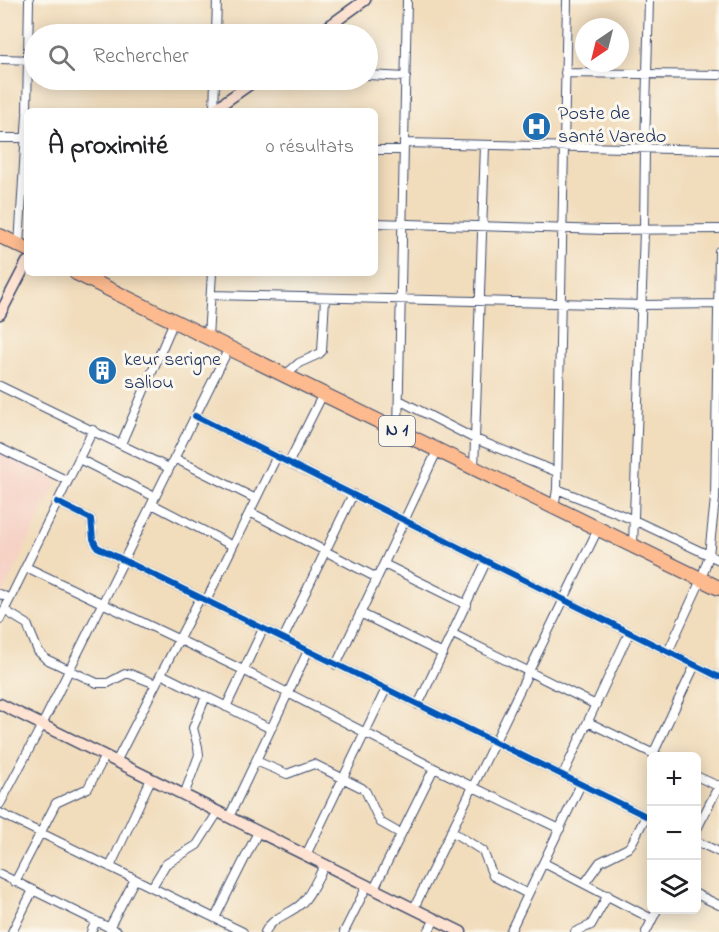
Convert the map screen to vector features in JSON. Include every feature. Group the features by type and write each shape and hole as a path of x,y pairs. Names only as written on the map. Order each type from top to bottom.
{"highway":[{"path":"0,236 23,247"},
{"name":"N 1","path":"82,276 719,588"}],"main road":[{"path":"332,24 365,0"},
{"path":"217,108 242,90"},
{"path":"0,314 24,267"},
{"path":"0,704 461,932"}],"street":[{"path":"29,0 30,24"},
{"path":"216,0 216,24"},
{"path":"398,431 407,0"},
{"path":"554,508 557,489 567,0"},
{"path":"633,545 642,304 649,0"},
{"path":"0,59 24,60"},
{"path":"565,73 719,75"},
{"path":"378,76 406,77"},
{"path":"27,108 29,90"},
{"path":"214,108 215,90"},
{"path":"0,138 24,138"},
{"path":"474,469 485,145"},
{"path":"378,150 485,145 719,150"},
{"path":"23,247 24,220"},
{"path":"378,223 644,231 719,230"},
{"path":"669,652 701,580 709,555 717,497 719,251"},
{"path":"208,337 212,276"},
{"path":"212,295 718,304"},
{"path":"285,375 299,363 322,351 325,298"},
{"path":"120,444 174,321"},
{"path":"0,804 42,725 229,348"},
{"path":"0,386 169,468"},
{"path":"289,462 323,394"},
{"path":"399,400 475,439 557,472"},
{"path":"195,416 719,677"},
{"path":"0,619 93,430"},
{"path":"0,448 68,481"},
{"path":"336,665 437,451"},
{"path":"116,762 179,640 233,546 277,456"},
{"path":"174,458 256,499"},
{"path":"79,459 233,546"},
{"path":"557,489 634,520 719,560"},
{"path":"283,639 353,494"},
{"path":"57,502 91,519 93,539 97,548 647,816"},
{"path":"250,512 377,578"},
{"path":"414,908 598,529"},
{"path":"418,705 486,562"},
{"path":"384,564 467,605"},
{"path":"26,567 243,670 434,768 560,829"},
{"path":"0,594 10,599"},
{"path":"4,610 27,624 41,656 98,683 108,684 125,674 130,674 156,684"},
{"path":"360,613 443,654"},
{"path":"226,707 263,629"},
{"path":"563,775 629,633"},
{"path":"453,634 596,705"},
{"path":"229,817 308,651"},
{"path":"656,752 695,665"},
{"path":"161,674 271,729"},
{"path":"306,855 386,689"},
{"path":"184,795 199,755 193,729 206,696"},
{"path":"588,722 649,752"},
{"path":"15,882 56,803 88,788 105,756"},
{"path":"256,761 287,774 314,764 344,777 366,792 380,822 401,834"},
{"path":"344,932 401,834 434,768"},
{"path":"701,778 719,786 701,821"},
{"path":"110,867 152,779"},
{"path":"510,932 581,784"},
{"path":"152,887 166,864 197,845 218,812"},
{"path":"0,813 215,918 224,928 243,932"},
{"path":"585,883 600,862 628,848 647,820"},
{"path":"451,831 483,851 493,876 528,894"},
{"path":"215,918 258,832"},
{"path":"701,843 719,852"},
{"path":"544,863 652,919"},
{"path":"265,932 275,918 303,903 325,865"},
{"path":"0,874 118,932"},
{"path":"109,928 135,879"},
{"path":"12,932 33,890"},
{"path":"575,932 591,925 608,896"},
{"path":"701,896 719,905"},
{"path":"646,932 654,914"},
{"path":"428,932 435,919"},
{"path":"91,932 96,921"}],"shaded area":[{"path":"0,450 58,480 3,594 0,592"}],"cycle path":[{"path":"195,416 719,677"},
{"path":"57,502 91,519 93,539 97,547 647,817"}],"place":[{"name":"Poste de santé Varedo","path":"537,126"},
{"name":"keur serigne saliou","path":"103,371"}]}
